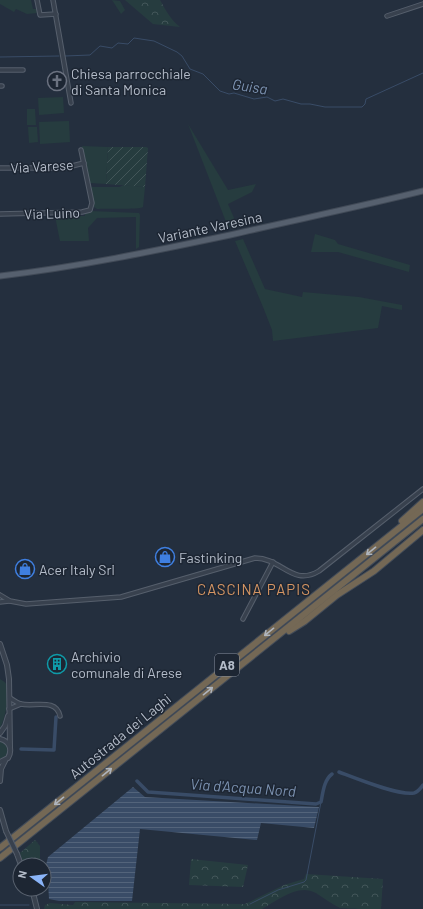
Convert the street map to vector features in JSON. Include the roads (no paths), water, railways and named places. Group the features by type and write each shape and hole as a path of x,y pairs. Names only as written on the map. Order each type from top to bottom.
{"highway":[{"path":"382,542 423,502"},
{"name":"Autostrada dei Laghi","path":"0,848 423,509"},
{"name":"Autostrada dei Laghi","path":"0,858 423,519"},
{"path":"264,647 305,621 329,601 369,574 423,531"}],"main road":[{"name":"Variante Varesina","path":"0,276 81,265 140,254 366,205 423,191"}],"street":[{"path":"36,0 40,15 56,14"},
{"path":"53,0 72,103"},
{"path":"387,16 423,4"},
{"path":"0,70 23,70"},
{"name":"Via Luino","path":"0,214 82,212 90,210 92,203 81,150"},
{"name":"Via Varese","path":"0,168 64,168 84,163"},
{"path":"0,602 10,601 28,604 122,598 249,559 259,558 273,562 298,576 305,577 314,574 423,489"},
{"path":"243,619 273,562"},
{"path":"0,595 10,601"},
{"path":"0,644 8,672 10,698 10,755 2,761 0,781"},
{"path":"10,698 21,704 53,706 58,710 60,716"},
{"path":"0,733 10,709 21,704"},
{"path":"0,739 7,742 10,747"},
{"path":"0,810 6,831 18,857"},
{"path":"34,897 37,909"}],"water":[{"path":"133,787 145,797 319,807 314,828 261,823 257,840 140,829 132,901 59,901 49,899 49,897 52,897 52,857 48,857"}],"waterway":[{"name":"Guisa","path":"65,56 90,55 100,46 112,48 118,43 128,44 134,38 154,41 177,52 182,56 190,69 203,74 220,91 229,94 234,93 254,99 267,97 275,101 283,99 301,104 325,107 362,107 365,104 366,99 423,73"},
{"name":"Guisa","path":"0,57 59,56"},
{"name":"Via d'Acqua Nord","path":"21,749 54,750 56,717"},
{"name":"Via d'Acqua Nord","path":"339,772 398,792 414,793 423,785"},
{"name":"Via d'Acqua Nord","path":"137,781 148,792 316,804 321,802 323,790 332,774"},
{"path":"250,904 278,890 304,882 306,880 321,802"},
{"path":"0,905 29,905"}],"place":[{"name":"Chiesa parrocchiale di Santa Monica","path":"57,81"},
{"name":"Fastinking","path":"165,557"},
{"name":"Acer Italy Srl","path":"25,569"},
{"name":"Archivio comunale di Arese","path":"57,664"}],"district":[{"name":"CASCINA PAPIS","path":"254,589"}]}
